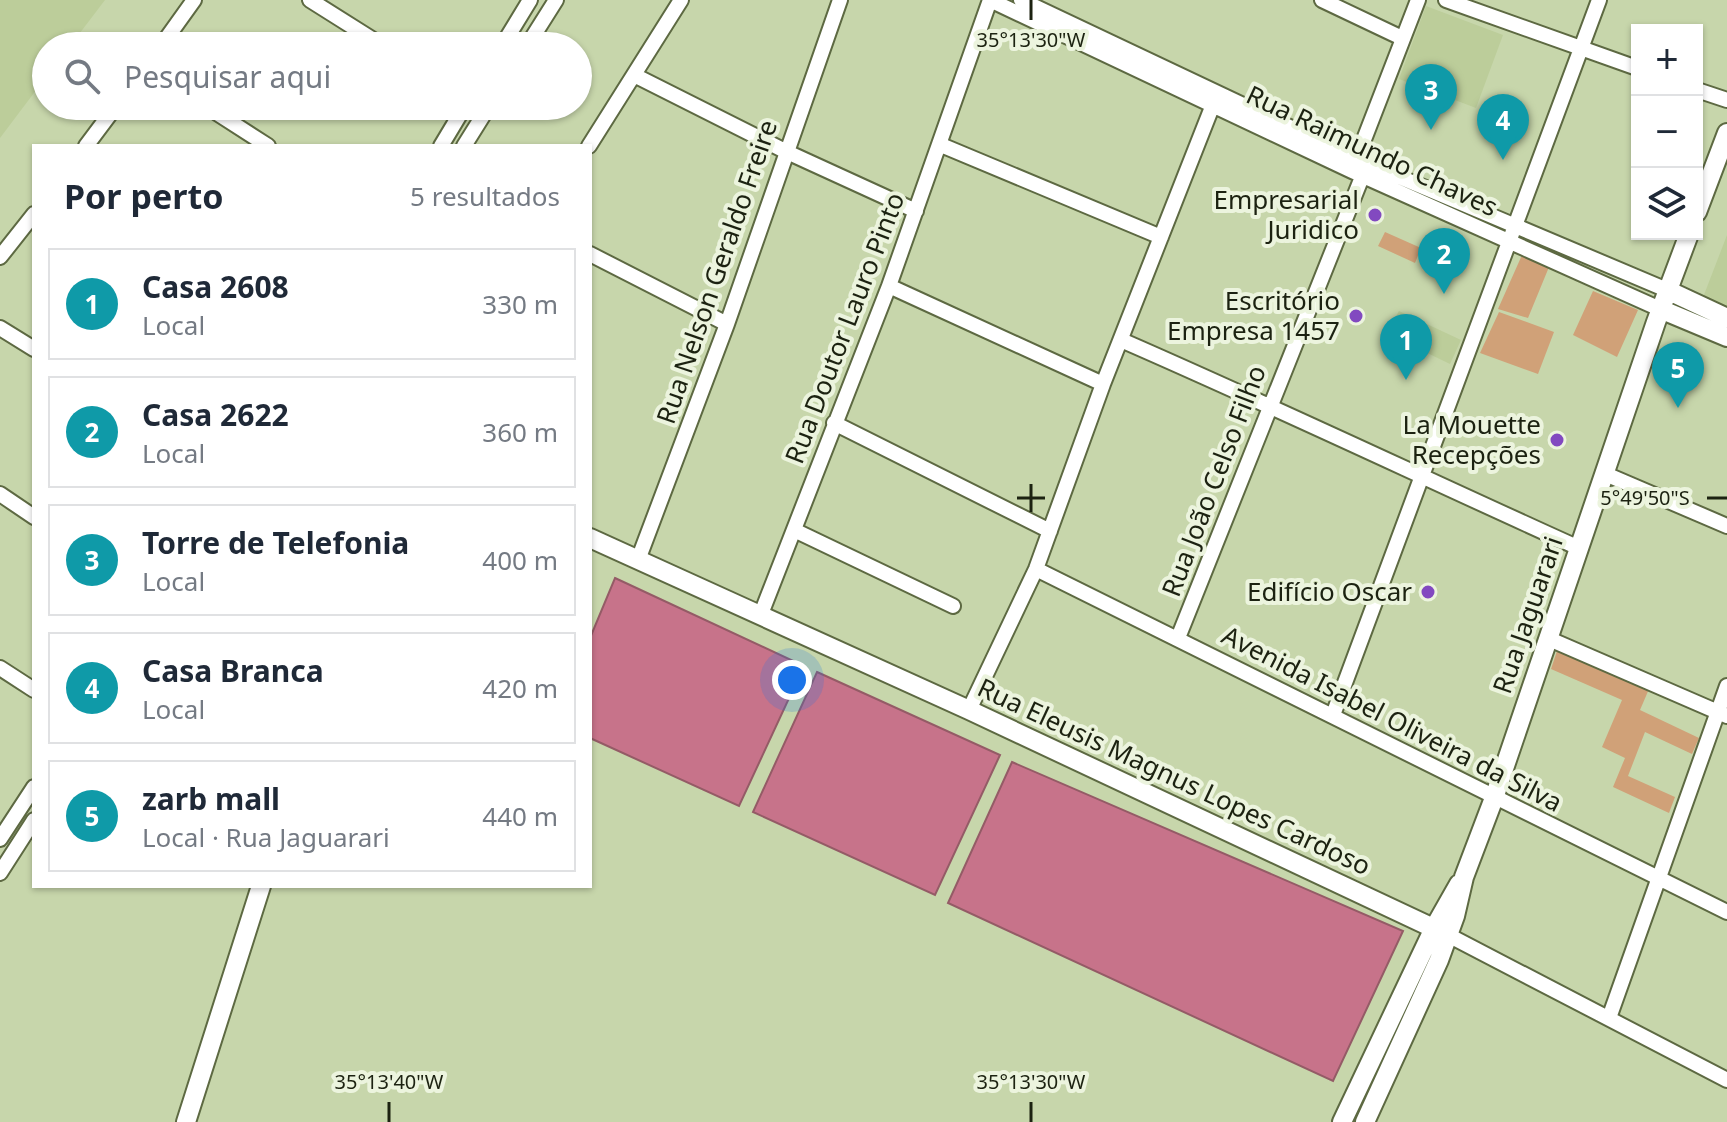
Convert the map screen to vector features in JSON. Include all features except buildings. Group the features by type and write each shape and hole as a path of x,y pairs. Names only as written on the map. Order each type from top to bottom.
{"main road":[{"path":"1703,196 1727,133"},
{"name":"Rua Jaguarari","path":"1342,1122 1441,931 1460,901 1464,877 1687,240"},
{"name":"Rua Raimundo Chaves","path":"1667,290 1727,318"},
{"name":"Rua Raimundo Chaves","path":"1660,309 1727,337"},
{"name":"Rua Eleusis Magnus Lopes Cardoso","path":"592,539 969,710 1441,931"},
{"path":"186,1122 260,888"},
{"name":"Rua Jaguarari","path":"1365,1122 1441,931"}],"street":[{"path":"171,32 194,0"},
{"path":"310,0 361,32"},
{"path":"511,32 530,0"},
{"path":"536,32 556,0"},
{"path":"590,144 681,0"},
{"name":"Rua Nelson Geraldo Freire","path":"638,560 727,324 840,0"},
{"name":"Rua Raimundo Chaves","path":"1021,0 1215,99"},
{"path":"1322,0 1402,38"},
{"name":"Rua João Celso Filho","path":"1178,638 1360,167 1402,38 1418,0"},
{"path":"1446,0 1631,66"},
{"path":"1333,715 1599,0"},
{"name":"Rua Raimundo Chaves","path":"996,1 1215,99 1509,242 1660,309"},
{"name":"Rua Doutor Lauro Pinto","path":"761,614 889,286 971,58 996,1"},
{"path":"634,75 787,152 916,211"},
{"path":"1703,92 1727,100"},
{"path":"969,710 1036,569 1103,384 1215,99"},
{"path":"88,144 106,120"},
{"path":"228,120 265,144"},
{"path":"442,144 457,120"},
{"path":"465,144 480,120"},
{"path":"941,145 1161,237"},
{"name":"Rua Raimundo Chaves","path":"1360,167 1515,225 1667,290"},
{"path":"0,257 32,217"},
{"path":"592,255 727,324"},
{"path":"889,286 943,318 1103,384"},
{"path":"0,328 32,348"},
{"path":"1121,340 1270,404 1579,548"},
{"path":"834,423 1050,531"},
{"path":"1603,473 1727,526"},
{"path":"0,494 32,516"},
{"path":"794,530 953,606"},
{"name":"Avenida Isabel Oliveira da Silva","path":"1036,569 1727,912"},
{"path":"1547,638 1723,714"},
{"path":"0,668 32,689"},
{"path":"1609,1018 1723,714 1727,686"},
{"path":"0,838 32,790"},
{"path":"0,873 32,823"},
{"name":"Rua Eleusis Magnus Lopes Cardoso","path":"1441,931 1727,1080"}],"shaded area":[{"path":"0,0 105,0 81,32 32,32 32,96 0,138"},
{"path":"1426,6 1503,35 1476,108 1399,79"},
{"path":"1385,232 1421,248 1415,263 1378,246"},
{"path":"1727,235 1727,310 1702,300"},
{"path":"1522,255 1549,267 1528,318 1498,309"},
{"path":"1593,291 1638,310 1617,357 1573,335"},
{"path":"1399,311 1461,340 1450,364 1386,333"},
{"path":"1499,312 1554,332 1538,374 1480,353"},
{"path":"615,578 804,666 739,806 592,739 592,633"},
{"path":"1558,648 1707,709 1705,715 1649,689 1640,710 1699,738 1692,754 1645,732 1628,776 1675,797 1669,813 1613,787 1625,758 1602,747 1622,700 1551,669"},
{"path":"817,672 1000,755 935,895 753,812"},
{"path":"1012,762 1403,931 1333,1081 948,903"}],"place":[{"name":"Torre de Telefonia","path":"1431,130"},
{"name":"Casa Branca","path":"1503,160"},
{"name":"Empresarial Juridico","path":"1375,215"},
{"name":"Casa 2622","path":"1444,294"},
{"name":"Escritório Empresa 1457","path":"1356,316"},
{"name":"Casa 2608","path":"1406,380"},
{"name":"zarb mall","path":"1678,408"},
{"name":"La Mouette Recepções","path":"1557,440"},
{"name":"Edifício Oscar","path":"1428,592"}]}
